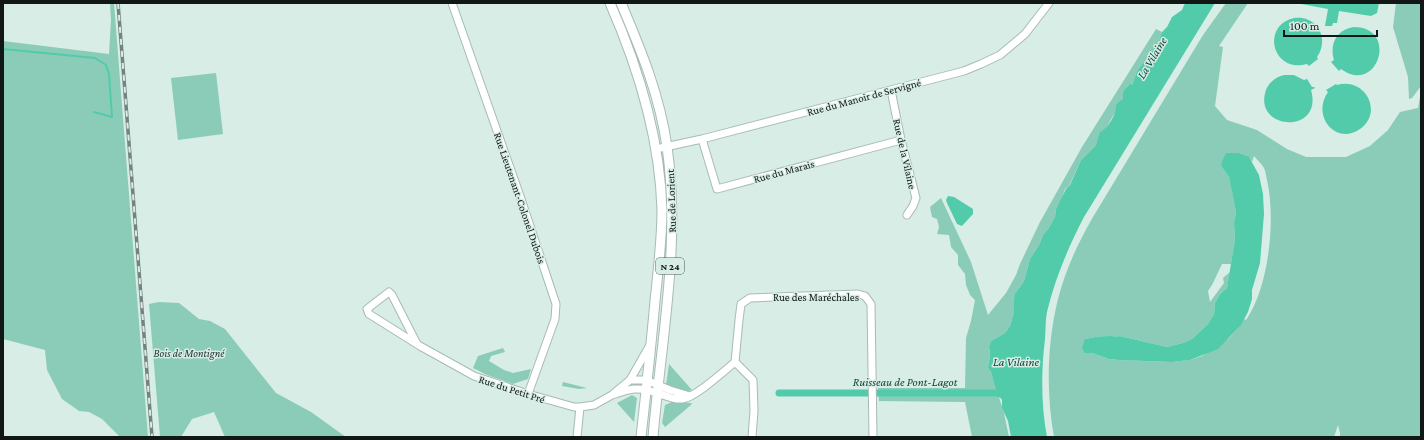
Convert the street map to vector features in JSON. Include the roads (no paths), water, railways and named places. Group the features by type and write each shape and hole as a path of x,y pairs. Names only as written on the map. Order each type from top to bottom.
{"main road":[{"name":"Rue de Lorient","path":"610,3 643,92 653,131 661,204 660,258 641,437"},
{"name":"Rue de Lorient","path":"621,3 645,62 660,112 667,146 672,198 673,232 652,437"},
{"path":"660,258 670,259"}],"street":[{"name":"Rue Lieutenant-Colonel Dubois","path":"452,3 521,199 556,304 555,319 528,394"},
{"name":"Rue du Manoir de Servigné","path":"656,149 702,139 964,71 1000,55 1025,34 1050,3"},
{"path":"619,24 629,23"},
{"name":"Rue de la Vilaine","path":"891,90 901,140 916,198 907,216"},
{"name":"Rue du Marais","path":"702,139 717,188 901,140"},
{"name":"Rue du Petit Pré","path":"417,344 392,294 389,292 368,309 369,314 417,344 474,376 565,406 580,407 600,402 612,395 630,380 651,343"},
{"name":"Rue des Maréchales","path":"735,362 742,304 750,298 858,294 865,296 871,304 873,437"},
{"path":"630,380 646,380 669,398 683,400 701,389 735,362 753,380 754,424 752,437"},
{"name":"Rue du Petit Pré","path":"612,395 630,389 646,390"},
{"path":"646,390 657,389"},
{"path":"577,437 580,407"}],"water":[{"name":"La Vilaine","path":"1186,3 1215,3 1084,217 1068,250 1055,284 1046,316 1043,364 1042,388 1047,437 1011,437 1008,421 1002,408 1002,400 997,393 991,372 988,368 990,355 989,346 991,341 1005,333 1010,326 1014,312 1015,294 1024,281 1030,259 1055,217 1056,209 1066,189 1070,185 1081,160 1096,145 1100,132 1106,128 1113,116 1116,104 1123,99 1124,91 1130,84 1132,85 1137,71 1158,43 1162,32 1167,27 1172,17 1182,10"},
{"path":"1296,3 1379,3 1377,13 1371,16 1339,11 1337,23 1333,23 1332,26 1325,26 1328,9"},
{"path":"1294,18 1309,20 1315,24 1322,36 1321,50 1317,57 1318,59 1309,66 1307,64 1295,65 1286,62 1279,56 1275,48 1274,39 1277,30 1283,23"},
{"path":"1354,27 1368,30 1376,37 1379,47 1378,58 1373,68 1365,74 1354,75 1341,69 1339,71 1331,62 1334,60 1333,48 1336,38 1343,31"},
{"path":"1284,75 1294,75 1304,80 1307,79 1312,87 1315,88 1311,90 1312,105 1307,115 1299,121 1288,122 1278,120 1269,114 1264,104 1266,90 1271,82"},
{"path":"1336,84 1356,86 1363,91 1371,105 1367,122 1360,129 1351,133 1342,134 1335,131 1324,119 1322,110 1328,92 1326,90"},
{"path":"1226,153 1238,153 1249,157 1259,175 1263,194 1264,214 1260,263 1252,290 1252,299 1248,312 1241,325 1218,349 1190,360 1172,362 1119,360 1109,359 1092,353 1085,353 1082,348 1085,339 1100,336 1120,336 1167,347 1192,339 1208,324 1214,314 1215,303 1220,294 1227,288 1235,239 1234,223 1236,213 1232,191 1229,177 1221,166"},
{"path":"948,196 954,197 973,209 973,214 962,226 957,224 947,203 946,200"}],"waterway":[{"name":"Ruisseau de Pont-Lagot","path":"3,49 95,58 106,65 109,74 112,117 94,112"},
{"name":"Ruisseau de Pont-Lagot","path":"779,393 997,393 1006,396"}],"railway":[{"path":"118,3 152,437"}],"park label":[{"name":"Bois de Montigné","path":"189,353"}]}
